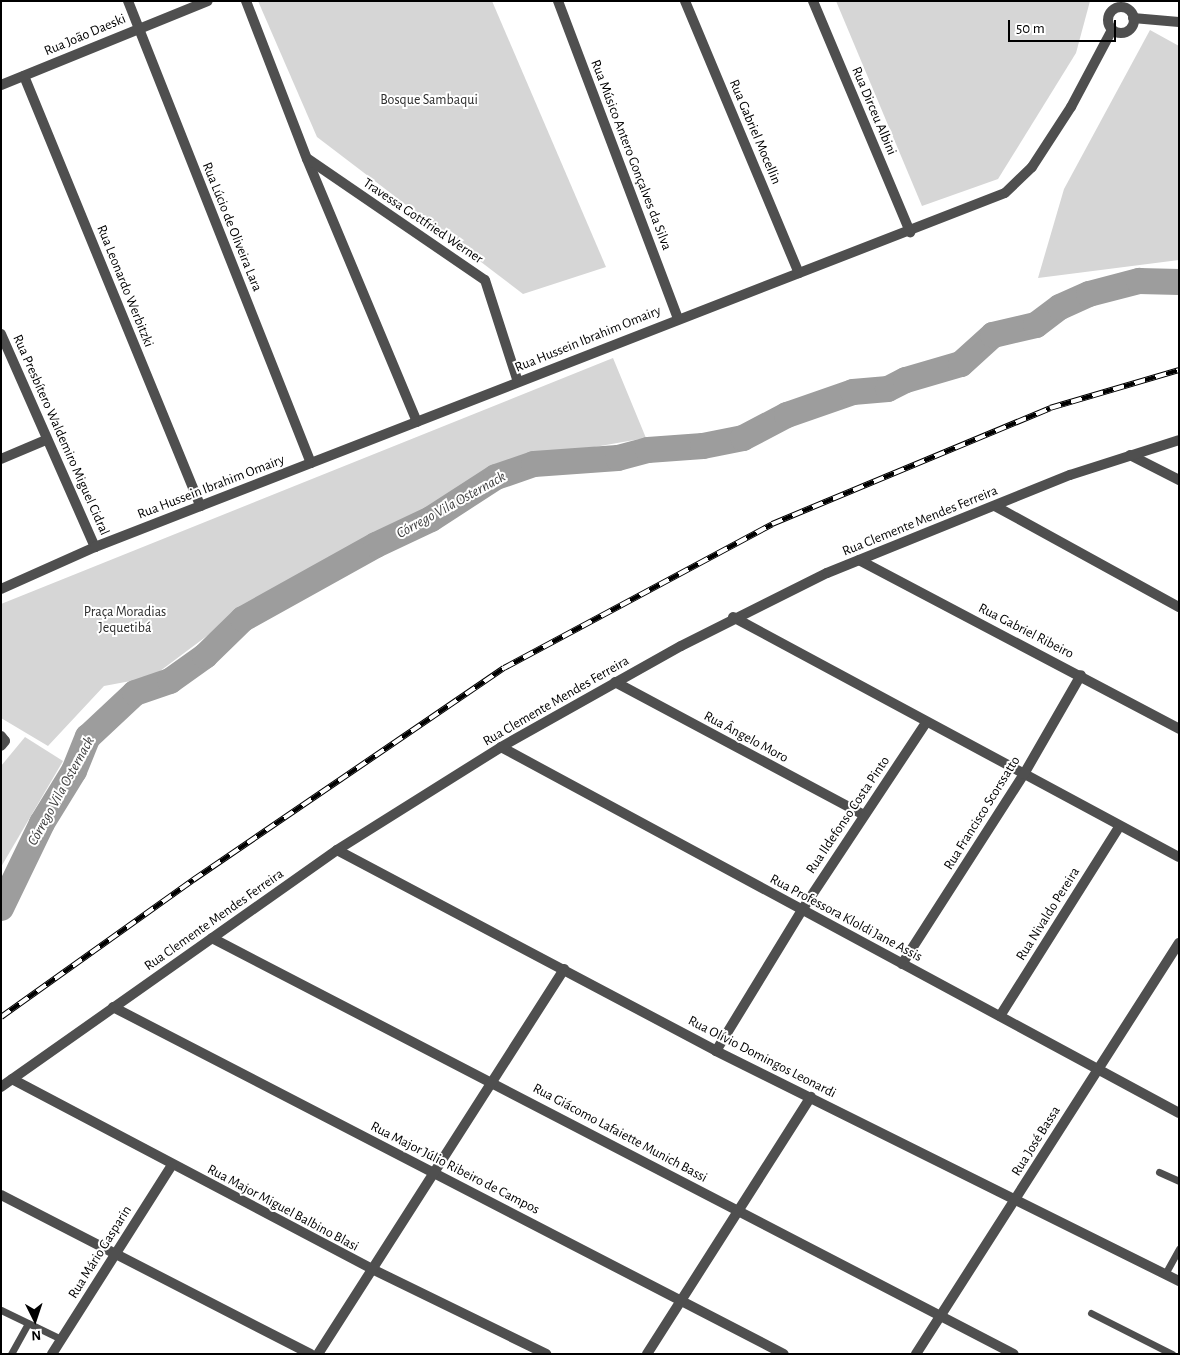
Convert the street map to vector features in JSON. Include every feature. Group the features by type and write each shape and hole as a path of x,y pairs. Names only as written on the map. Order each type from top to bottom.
{"street":[{"name":"Rua Lúcio de Oliveira Lara","path":"128,1 311,463"},
{"name":"Rua João Daeski","path":"1,85 139,27 208,1"},
{"path":"246,1 307,158 417,422"},
{"name":"Rua Músico Antero Gonçalves da Silva","path":"558,1 678,318"},
{"name":"Rua Gabriel Mocellin","path":"684,1 800,273"},
{"name":"Rua Dirceu Albini","path":"813,1 910,232"},
{"path":"1115,4 1125,8 1133,18 1132,26 1125,32 1112,30 1108,18 1115,4"},
{"path":"1133,18 1179,22"},
{"name":"Rua Hussein Ibrahim Omairy","path":"1,589 95,547 678,318 910,232 1005,193 1032,167 1071,108 1112,30"},
{"name":"Rua Leonardo Werbitzki","path":"24,76 200,506"},
{"name":"Travessa Gottfried Werner","path":"307,158 485,280 518,382"},
{"name":"Rua Presbítero Waldemiro Miguel Cidral","path":"1,334 46,440 95,547"},
{"path":"1,459 46,440"},
{"name":"Rua Clemente Mendes Ferreira","path":"1,1088 336,850 501,747 733,617 859,560 1070,475 1179,440"},
{"path":"1130,455 1179,480"},
{"path":"995,506 1179,607"},
{"name":"Rua Gabriel Ribeiro","path":"859,560 1081,675 1179,729"},
{"path":"733,617 1119,827 1179,857"},
{"name":"Rua Francisco Scorssatto","path":"902,964 1024,774 1081,675"},
{"name":"Rua Ângelo Moro","path":"615,682 864,815"},
{"name":"Rua Ildefonso Costa Pinto","path":"716,1051 802,910 926,723"},
{"name":"Rua Professora Kloldi Jane Assis","path":"501,747 1179,1113"},
{"name":"Rua Nivaldo Pereira","path":"1000,1016 1119,827"},
{"name":"Rua Olívio Domingos Leonardi","path":"336,850 716,1051 1179,1281"},
{"name":"Rua Giácomo Lafaiette Munich Bassi","path":"212,938 492,1081 1014,1354"},
{"name":"Rua José Bassa","path":"916,1354 1179,942"},
{"path":"318,1354 564,969"},
{"name":"Rua Major Júlio Ribeiro de Campos","path":"113,1007 784,1354"},
{"name":"Rua Major Miguel Balbino Blasi","path":"12,1079 372,1270 546,1354"},
{"path":"647,1354 811,1098"},
{"name":"Rua Mário Gasparin","path":"52,1354 172,1164"},
{"path":"1,1195 311,1354"}],"lane":[{"path":"1159,1172 1179,1181"},
{"path":"1165,1274 1179,1248"},
{"path":"1,1310 61,1339"},
{"path":"1091,1313 1172,1354"},
{"path":"11,1354 28,1323"}],"green space":[{"name":"Bosque Sambaqui","path":"258,1 492,1 606,267 523,294 317,137"},
{"path":"836,1 1090,1 1076,53 998,179 922,206"},
{"path":"1150,30 1179,46 1179,260 1038,278 1064,189"},
{"name":"Praça Moradias Jequetibá","path":"613,358 646,438 508,462 420,515 243,609 152,677 104,686 48,746 1,718 1,604"},
{"path":"25,737 63,761 1,867 1,766"}],"waterway":[{"name":"Córrego Vila Osternack","path":"1,908 42,823 74,771 88,737 135,693 170,681 205,656 243,619 376,545 431,519 496,477 534,464 618,458 648,450 703,446 743,438 787,415 853,392 888,389 906,380 961,364 993,335 1036,325 1060,307 1089,294 1139,281 1179,282"}],"railway":[{"path":"1,1017 193,880 504,668 772,524 1050,408 1179,370"}]}
